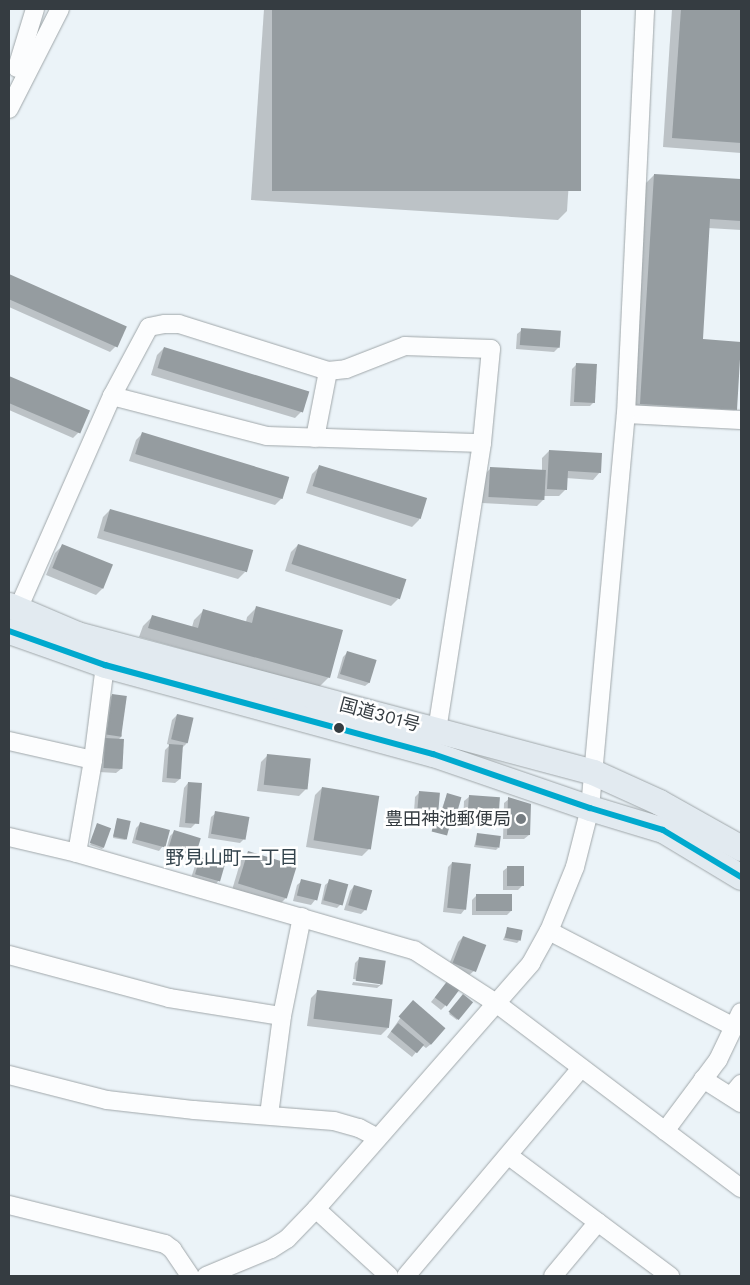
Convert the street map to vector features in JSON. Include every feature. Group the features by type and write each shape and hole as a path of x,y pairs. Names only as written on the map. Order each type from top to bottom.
{"highway":[{"name":"国道301号","path":"12,615 105,665 433,754 590,808 663,830 741,878"},
{"name":"国道301号","path":"12,615 593,772 658,802 741,848"}],"street":[{"path":"9,109 17,69 35,9"},
{"path":"17,69 35,58 60,9"},
{"path":"206,1276 271,1248 286,1239 316,1209 376,1137 531,963 549,931 574,867 590,808 626,414 645,9"},
{"path":"12,615 112,396 149,327 179,324 328,370 346,369 404,346 491,349 482,444 437,731"},
{"path":"315,438 328,370"},
{"path":"112,396 267,436 482,444"},
{"path":"626,414 741,420"},
{"path":"77,854 93,760 105,665"},
{"path":"9,742 93,760"},
{"path":"9,837 77,854 414,950 496,1003 741,1188"},
{"path":"269,1115 282,1016 302,918"},
{"path":"549,931 738,1019 718,1060 665,1131"},
{"path":"9,955 169,998 282,1016"},
{"path":"406,1276 509,1156 581,1068"},
{"path":"9,1075 107,1100 194,1110 344,1123 376,1137"},
{"path":"703,1079 738,1094"},
{"path":"509,1156 670,1276"},
{"path":"9,1205 165,1244 172,1249 190,1276"},
{"path":"316,1209 389,1276"},
{"path":"553,1276 598,1222"}],"building":[{"path":"272,9 581,9 581,191 272,191"},
{"path":"681,9 741,9 741,143 672,138"},
{"path":"654,174 741,179 741,221 710,219 703,339 741,342 737,410 640,404"},
{"path":"9,274 127,326 117,347 9,299"},
{"path":"521,328 561,331 560,348 520,345"},
{"path":"164,347 309,391 303,412 158,368"},
{"path":"576,363 597,364 595,403 574,402"},
{"path":"9,376 90,410 80,433 9,403"},
{"path":"142,432 289,477 283,499 135,454"},
{"path":"549,450 602,453 601,473 568,471 567,490 547,489"},
{"path":"319,465 427,498 421,519 313,486"},
{"path":"490,467 546,470 544,500 488,497"},
{"path":"110,509 253,550 247,572 104,531"},
{"path":"62,544 113,565 103,589 52,568"},
{"path":"298,544 406,579 400,599 292,564"},
{"path":"256,606 343,630 330,678 148,628 152,615 198,628 203,609 252,623"},
{"path":"347,651 377,660 370,683 340,674"},
{"path":"112,694 127,696 121,737 106,735"},
{"path":"177,714 194,718 188,743 171,739"},
{"path":"105,738 124,739 122,769 103,768"},
{"path":"169,744 183,745 181,779 167,778"},
{"path":"267,754 311,759 308,789 264,785"},
{"path":"188,782 202,783 199,824 185,823"},
{"path":"322,787 379,796 371,849 314,840"},
{"path":"419,791 440,793 438,810 418,808"},
{"path":"447,793 461,797 457,813 442,809"},
{"path":"469,795 500,797 498,822 467,820"},
{"path":"508,797 531,804 530,835 507,835"},
{"path":"215,811 249,817 245,840 211,834"},
{"path":"436,815 451,819 447,836 432,831"},
{"path":"117,818 131,821 127,839 113,837"},
{"path":"140,822 170,830 165,847 135,839"},
{"path":"97,823 111,828 104,848 90,843"},
{"path":"174,830 201,838 195,857 168,849"},
{"path":"477,833 501,836 499,848 476,845"},
{"path":"248,851 297,866 287,898 238,884"},
{"path":"200,857 225,864 220,881 195,874"},
{"path":"452,862 471,864 466,910 447,908"},
{"path":"507,866 524,866 524,886 507,886"},
{"path":"301,879 321,884 317,901 297,895"},
{"path":"329,879 348,884 343,905 323,900"},
{"path":"354,885 372,890 366,910 348,905"},
{"path":"476,894 512,894 512,911 476,911"},
{"path":"507,927 523,930 521,941 505,938"},
{"path":"463,936 486,945 476,972 453,963"},
{"path":"359,957 386,961 382,985 356,981"},
{"path":"448,980 460,989 447,1007 435,998"},
{"path":"317,990 392,999 389,1028 313,1019"},
{"path":"463,994 473,1002 459,1020 449,1012"},
{"path":"413,1000 445,1028 431,1045 399,1017"},
{"path":"398,1023 424,1045 417,1053 391,1031"}],"transit line":[{"path":"9,631 105,665 433,754 590,808 663,830 741,877"}],"place":[{"name":"豊田神池郵便局","path":"521,819"}],"district":[{"name":"野見山町一丁目","path":"232,858"}]}
